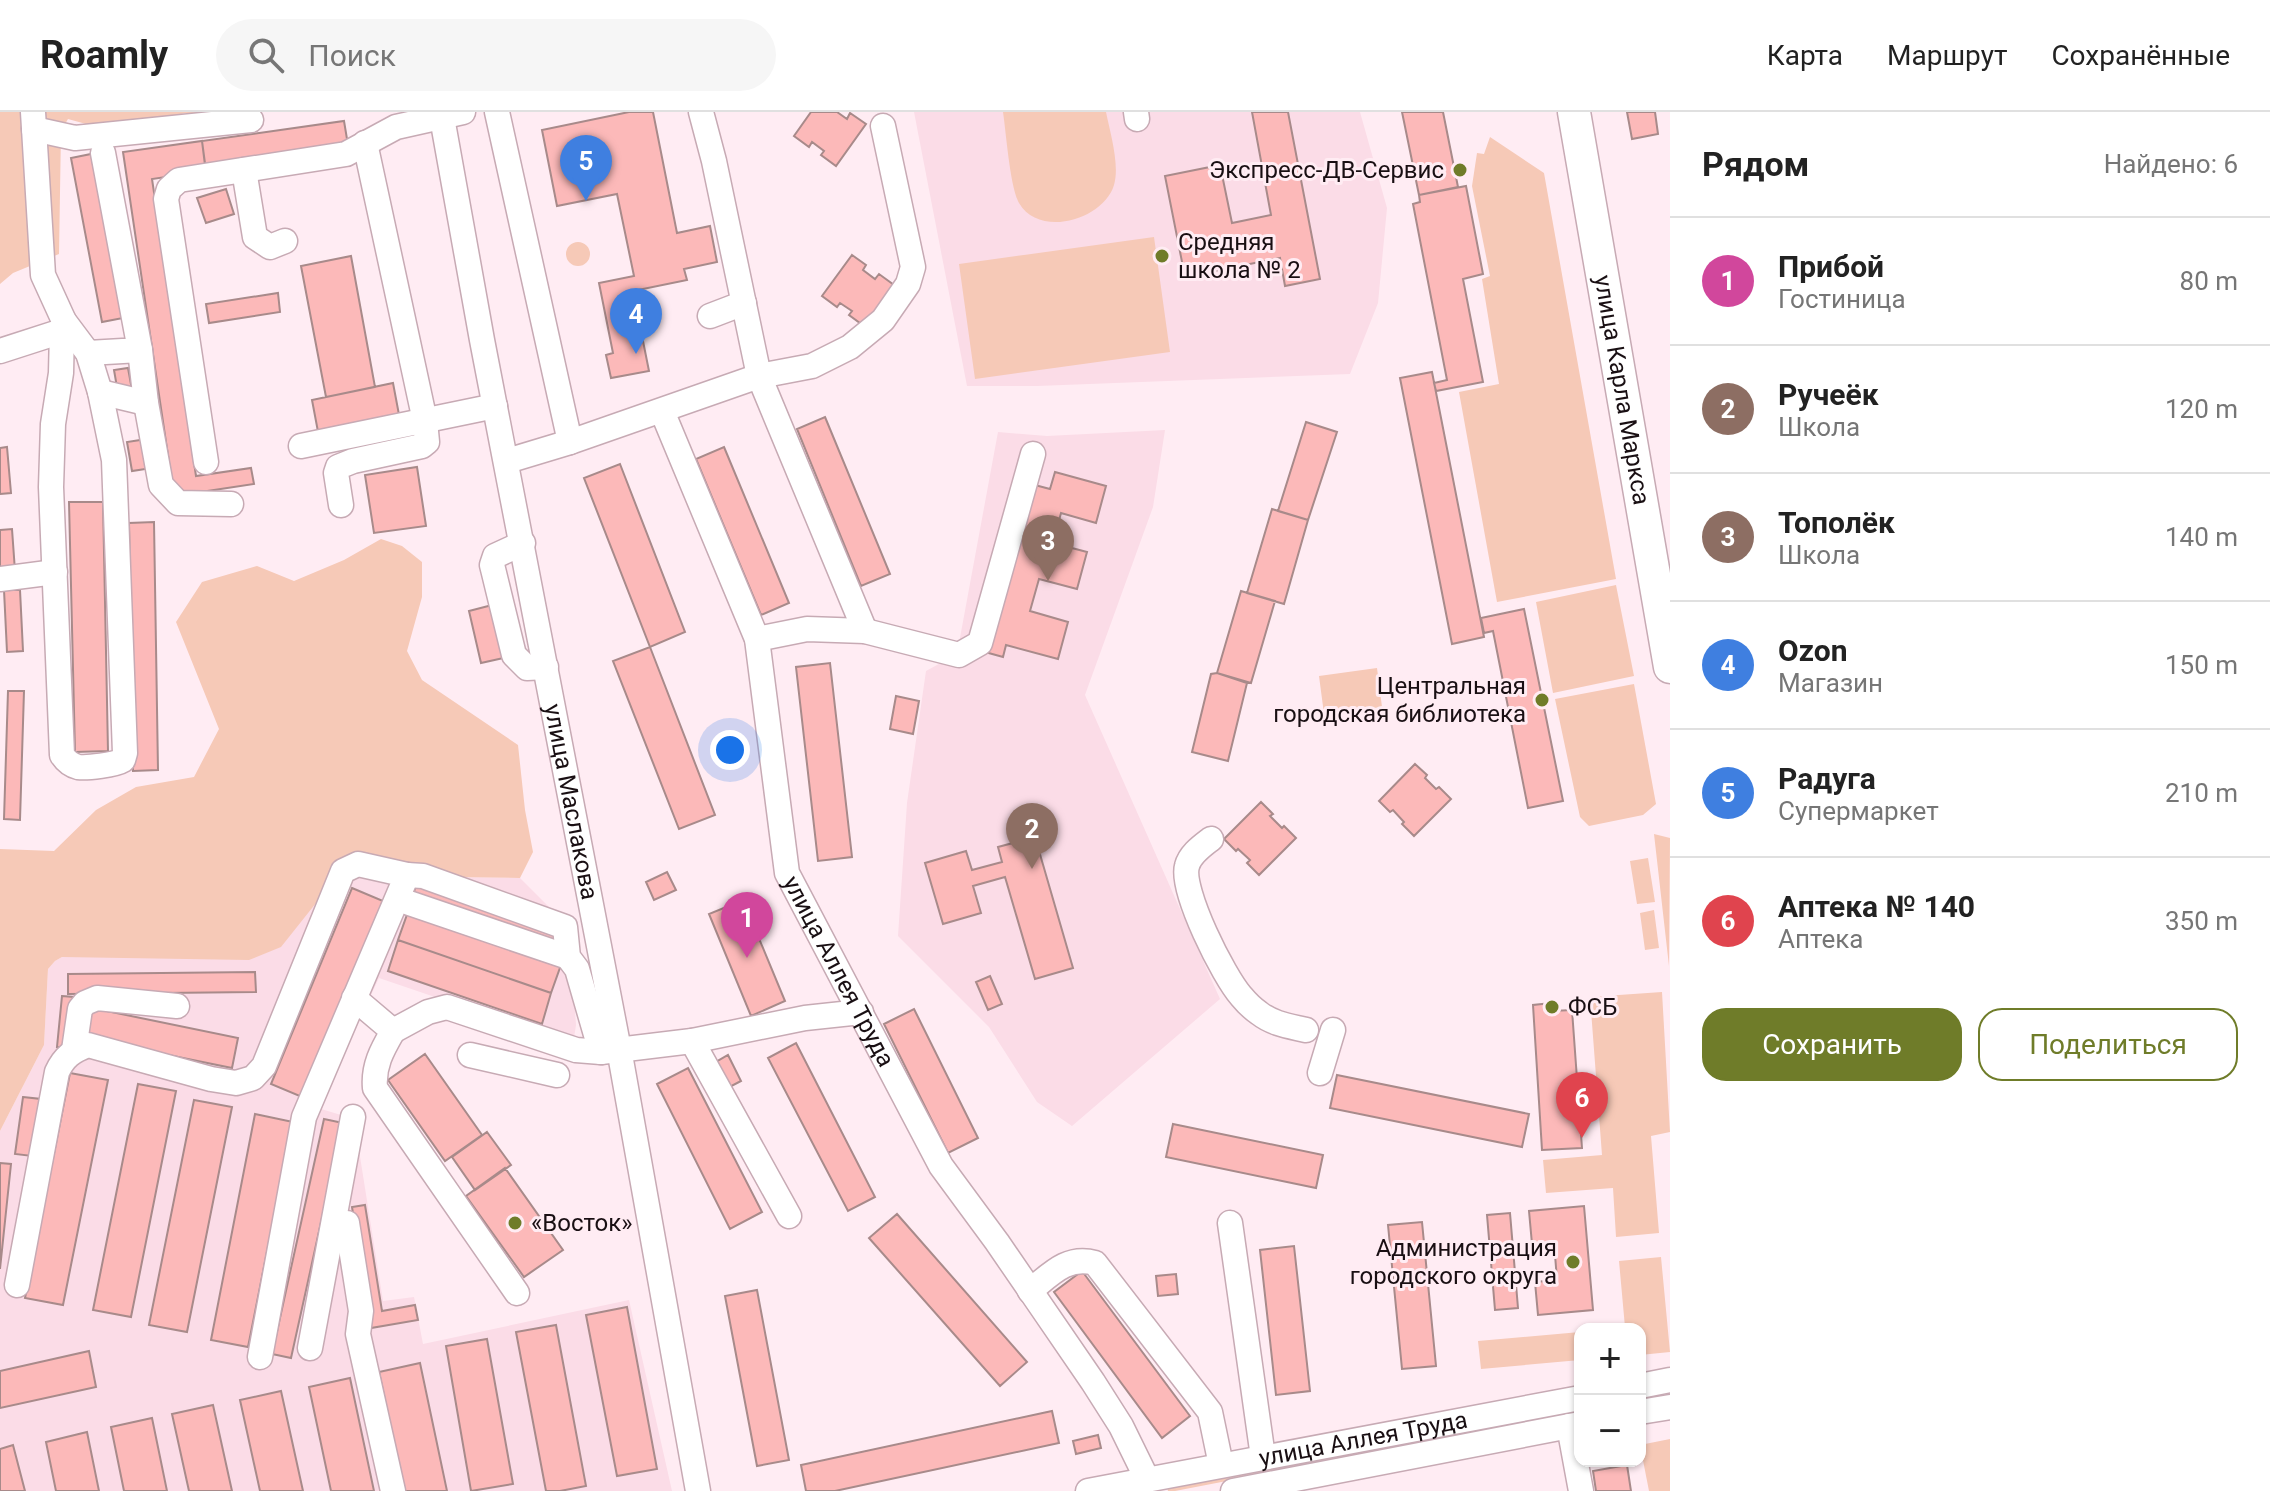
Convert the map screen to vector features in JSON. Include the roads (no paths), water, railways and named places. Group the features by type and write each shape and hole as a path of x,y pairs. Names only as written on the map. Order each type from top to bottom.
{"main road":[{"name":"улица Карла Маркса","path":"1574,112 1670,667"}],"street":[{"path":"497,112 570,442"},
{"path":"701,112 759,376 865,631"},
{"path":"206,462 166,199 169,189 179,180 346,154 396,127 449,114"},
{"name":"улица Маслакова","path":"449,114 495,406 546,667 610,1050 698,1491"},
{"path":"63,326 61,373 53,424 51,487 62,755 67,763 78,767 117,763 123,760 125,753 114,460 100,392 88,353 63,326 43,275 33,120 75,138 251,120"},
{"path":"507,461 759,376 812,366 850,347 883,320 908,284 913,267 883,126"},
{"path":"341,505 336,473 338,467 427,442 365,143"},
{"path":"103,153 140,350 161,485 178,503 231,504"},
{"path":"244,170 255,237 270,247 285,241"},
{"path":"710,316 744,303"},
{"path":"0,351 63,326"},
{"path":"88,353 140,350"},
{"path":"100,392 146,403"},
{"path":"301,446 495,406"},
{"name":"улица Аллея Труда","path":"662,411 757,639 787,873 941,1166 1093,1382 1121,1426 1147,1479"},
{"path":"757,639 807,629 865,631 959,655 980,643 1033,454"},
{"path":"523,543 495,556 492,565 514,655 527,668 546,667"},
{"path":"0,579 55,572"},
{"path":"1211,839 1187,863 1185,877 1191,899 1223,970 1240,995 1257,1012 1272,1022 1306,1030"},
{"path":"17,1285 57,1072 63,1059 74,1050 88,1045 211,1079 236,1083 253,1078 264,1066 343,871 358,864 423,876 563,925 567,930 568,957"},
{"path":"260,1357 304,1117 407,875"},
{"path":"409,903 568,957 577,969 610,1050"},
{"path":"74,1050 80,1009 85,1003 97,998 177,1006"},
{"path":"354,998 393,1031"},
{"path":"517,1293 375,1088 374,1073 379,1055 393,1031 428,1012 447,1007 576,1050 610,1050 692,1041 805,1018 861,1012"},
{"path":"1320,1073 1333,1030"},
{"path":"692,1041 789,1216"},
{"path":"470,1055 557,1075"},
{"path":"310,1348 353,1117"},
{"path":"347,1223 361,1311 358,1334 393,1491"},
{"path":"1230,1223 1263,1457"},
{"path":"1030,1291 1071,1261 1095,1263 1210,1412 1221,1465"},
{"path":"1646,1385 1670,1380"},
{"path":"1068,1384 1093,1382"},
{"name":"улица Аллея Труда","path":"1088,1491 1574,1399"},
{"path":"1646,1411 1670,1407"},
{"name":"улица Аллея Труда","path":"1233,1491 1574,1425"},
{"path":"1579,1467 1581,1491"}],"place":[{"name":"Экспресс-ДВ-Сервис","path":"1460,170"},
{"name":"Радуга","path":"586,201"},
{"name":"Средняя школа № 2","path":"1162,256"},
{"name":"Ozon","path":"636,354"},
{"name":"Тополёк","path":"1048,581"},
{"name":"Центральная городская библиотека","path":"1542,700"},
{"name":"Ручеёк","path":"1032,869"},
{"name":"Прибой","path":"747,958"},
{"name":"ФСБ","path":"1552,1007"},
{"name":"Аптека № 140","path":"1582,1138"},
{"name":"«Восток»","path":"515,1223"},
{"name":"Администрация городского округа","path":"1573,1262"}]}
